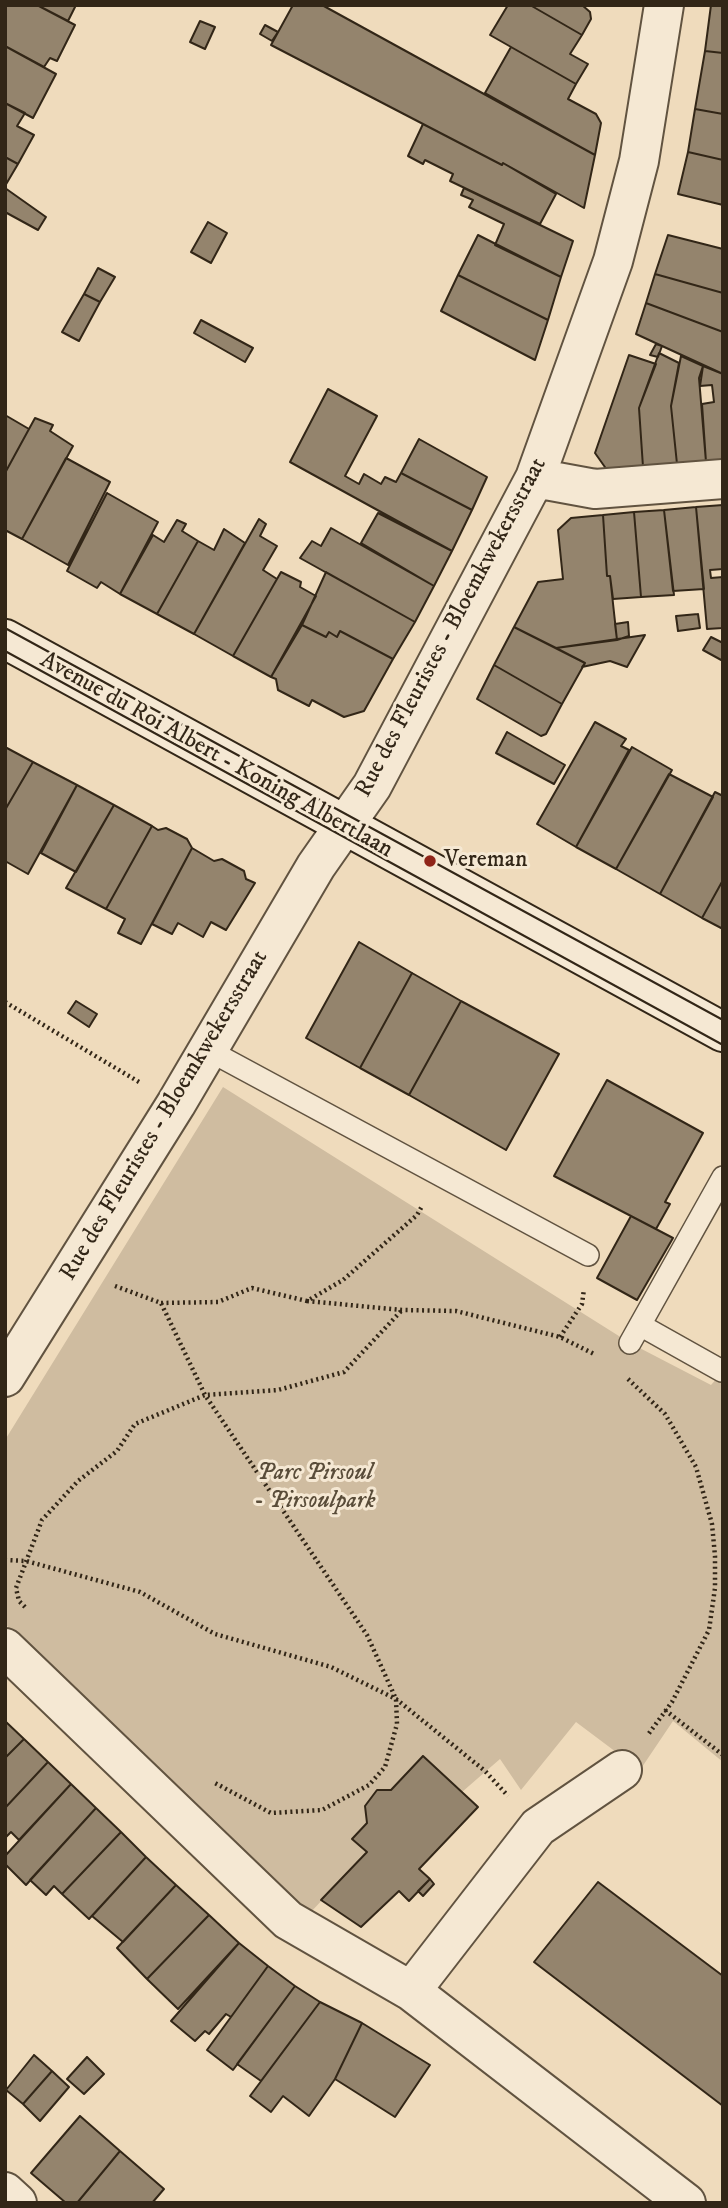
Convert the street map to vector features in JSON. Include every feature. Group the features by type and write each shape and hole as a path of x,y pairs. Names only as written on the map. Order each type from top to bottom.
{"street":[{"name":"Rue des Fleuristes - Bloemkwekersstraat","path":"5,1377 176,1104 308,878 372,786 535,478 613,261 639,161 664,5"},
{"path":"535,478 595,489 723,478"},
{"name":"Avenue du Roi Albert - Koning Albertlaan","path":"5,639 723,1032"},
{"path":"5,1648 288,1920 411,1991 686,2203"},
{"path":"411,1991 538,1827 622,1770"},
{"path":"5,2192 17,2203"}],"lane":[{"path":"208,1050 588,1255"},
{"path":"722,1371 635,1334 723,1177"}],"path":[{"path":"5,1002 176,1104"},
{"path":"307,1301 343,1280 417,1215"},
{"path":"121,1290 161,1303 218,1302 251,1288 307,1301 402,1310 456,1311 560,1338 612,1363 665,1414 696,1467 712,1524 715,1588 709,1630 665,1710 645,1739"},
{"path":"161,1303 205,1395 367,1635 396,1699 397,1724 386,1767 369,1785 322,1810 271,1813 204,1778"},
{"path":"560,1338 582,1304"},
{"path":"29,1610 19,1601 16,1588 42,1520 78,1481 117,1451 135,1424 205,1395 278,1390 344,1372 402,1310"},
{"path":"612,1363 635,1334"},
{"path":"5,1560 26,1561 140,1592 215,1634 331,1667 396,1699 485,1771"},
{"path":"665,1710 723,1755"}],"green space":[{"name":"Parc Pirsoul - Pirsoulpark","path":"223,1087 630,1343 711,1385 718,1377 723,1379 723,1762 673,1721 640,1770 576,1722 521,1790 500,1759 462,1792 423,1757 391,1790 377,1790 365,1806 367,1823 352,1839 367,1852 310,1913 5,1624 5,1440"}],"building":[{"path":"5,5 37,5 75,25 57,61 50,58 44,67 5,46"},
{"path":"37,5 76,5 68,21"},
{"path":"293,5 322,5 595,155 584,208 503,163 502,165 271,45"},
{"path":"508,5 530,5 582,35 570,54 588,64 576,84 490,35"},
{"path":"530,5 582,5 590,12 591,19 582,35"},
{"path":"711,5 723,5 723,53 705,51"},
{"path":"200,21 215,27 205,49 190,42"},
{"path":"265,25 278,32 272,41 260,34"},
{"path":"5,46 56,74 33,118 5,103"},
{"path":"511,47 576,84 568,99 596,114 601,123 595,155 485,93"},
{"path":"705,51 723,53 723,114 695,109"},
{"path":"5,103 25,113 17,126 34,135 18,164 5,157"},
{"path":"695,109 723,114 723,160 688,152"},
{"path":"423,124 502,165 503,163 556,194 540,224 450,181 453,174 425,160 423,164 408,156"},
{"path":"688,152 723,160 723,205 678,194"},
{"path":"5,157 18,164 5,186"},
{"path":"5,188 46,217 38,230 5,212"},
{"path":"464,188 573,241 561,277 495,245 504,224 469,207 473,200 461,195"},
{"path":"208,222 227,233 211,263 191,252"},
{"path":"478,235 561,277 548,320 458,275"},
{"path":"668,235 723,249 723,293 655,274"},
{"path":"98,268 115,277 100,302 84,294"},
{"path":"655,274 723,293 723,332 646,303"},
{"path":"458,275 548,320 535,360 441,311"},
{"path":"84,294 100,302 79,341 62,332"},
{"path":"646,303 723,332 723,374 636,334"},
{"path":"201,320 253,348 245,362 194,333"},
{"path":"656,344 662,346 658,357 650,355"},
{"path":"659,353 679,363 671,406 677,464 643,467 639,408"},
{"path":"629,355 656,364 639,408 643,467 607,470 595,453"},
{"path":"681,356 703,366 699,378 706,462 677,464 671,406"},
{"path":"703,366 723,374 723,461 706,462 702,404 714,402 712,385 700,386"},
{"path":"328,389 377,416 345,476 359,484 364,474 381,484 385,477 396,482 401,473 472,510 452,551 290,462"},
{"path":"5,415 29,429 5,473"},
{"path":"35,418 53,425 50,431 73,446 22,539 5,530 5,473"},
{"path":"419,439 487,477 472,510 401,473"},
{"path":"66,458 110,482 68,565 22,539"},
{"path":"107,493 158,522 120,594 101,582 97,588 67,571"},
{"path":"723,505 723,569 710,570 711,578 723,577 723,628 707,629 696,507"},
{"path":"696,507 704,589 673,591 664,510"},
{"path":"664,510 674,595 641,597 634,512"},
{"path":"634,512 641,597 613,599 610,576 607,576 603,515"},
{"path":"378,513 452,551 434,586 361,543"},
{"path":"603,515 607,576 610,576 617,640 556,648 514,627 538,582 563,579 558,530 571,518"},
{"path":"259,519 266,524 260,536 277,546 263,570 277,579 233,656 194,634"},
{"path":"177,520 186,524 182,531 198,541 157,614 120,594 153,535 164,542"},
{"path":"331,528 434,586 415,622 300,558 312,541 321,546"},
{"path":"224,529 245,543 194,634 157,614 198,541 214,550"},
{"path":"281,572 301,582 300,587 316,596 271,677 233,656"},
{"path":"326,572 415,622 393,659 340,631 337,637 329,632 326,637 302,625"},
{"path":"698,614 700,628 678,631 676,616"},
{"path":"628,622 629,636 617,640 615,624"},
{"path":"302,625 326,637 329,632 337,637 340,631 393,659 364,711 344,717 312,700 309,706 278,690 276,679 271,677"},
{"path":"514,627 585,663 562,704 494,665"},
{"path":"645,635 627,667 610,661 582,667 585,663 556,648"},
{"path":"711,637 723,643 723,661 703,650"},
{"path":"494,665 562,704 546,734 541,736 477,699"},
{"path":"595,722 626,739 621,746 629,750 576,847 537,824"},
{"path":"507,732 565,765 554,784 496,753"},
{"path":"5,747 33,762 5,810"},
{"path":"632,747 672,770 616,869 576,847"},
{"path":"33,762 77,785 28,874 5,861 5,810"},
{"path":"669,774 713,797 660,894 616,869"},
{"path":"77,785 114,805 76,872 41,853"},
{"path":"715,792 723,796 723,880 702,918 660,894"},
{"path":"114,805 152,826 106,909 66,888"},
{"path":"152,826 158,830 166,828 187,839 192,848 141,944 118,933 125,919 106,909"},
{"path":"192,848 214,861 222,859 244,871 246,879 255,883 226,930 211,922 203,937 178,923 172,934 152,924"},
{"path":"723,880 723,929 702,918"},
{"path":"359,942 412,973 360,1068 306,1038"},
{"path":"412,973 461,1001 409,1095 360,1068"},
{"path":"76,1001 97,1014 89,1027 68,1013"},
{"path":"461,1001 559,1054 506,1150 409,1095"},
{"path":"607,1080 703,1133 665,1202 670,1204 656,1229 554,1176"},
{"path":"631,1216 673,1238 637,1300 597,1278"},
{"path":"5,1721 24,1739 5,1758"},
{"path":"24,1739 48,1762 5,1808 5,1758"},
{"path":"423,1756 478,1807 419,1869 430,1879 409,1901 399,1891 361,1927 321,1900 367,1852 352,1839 367,1823 365,1806 377,1790 391,1790"},
{"path":"48,1762 71,1784 19,1840 11,1832 5,1838 5,1808"},
{"path":"71,1784 96,1808 26,1885 5,1864 5,1856"},
{"path":"96,1808 121,1832 62,1894 54,1886 46,1895 30,1880"},
{"path":"121,1832 146,1857 89,1919 62,1894"},
{"path":"146,1857 176,1885 123,1942 92,1916"},
{"path":"430,1879 434,1884 423,1896 418,1891"},
{"path":"598,1882 723,1976 723,2106 534,1962"},
{"path":"176,1885 209,1915 147,1979 117,1948"},
{"path":"209,1915 239,1943 178,2009 147,1979"},
{"path":"239,1943 268,1966 231,2017 226,2014 209,2034 205,2031 195,2041 171,2021"},
{"path":"268,1966 295,1986 233,2070 207,2050"},
{"path":"295,1986 320,2002 261,2081 237,2064"},
{"path":"320,2002 362,2023 335,2079 309,2116 283,2096 271,2112 250,2096"},
{"path":"362,2023 430,2065 395,2117 335,2079"},
{"path":"34,2055 52,2071 23,2104 6,2090"},
{"path":"87,2057 104,2074 84,2094 67,2079"},
{"path":"52,2071 69,2087 40,2121 23,2104"},
{"path":"80,2116 120,2151 77,2203 66,2203 31,2173"},
{"path":"120,2151 164,2189 152,2203 77,2203"}],"tram line":[{"path":"5,628 723,1020"},
{"path":"5,651 723,1045"}],"place":[{"name":"Vereman","path":"430,861"}]}
